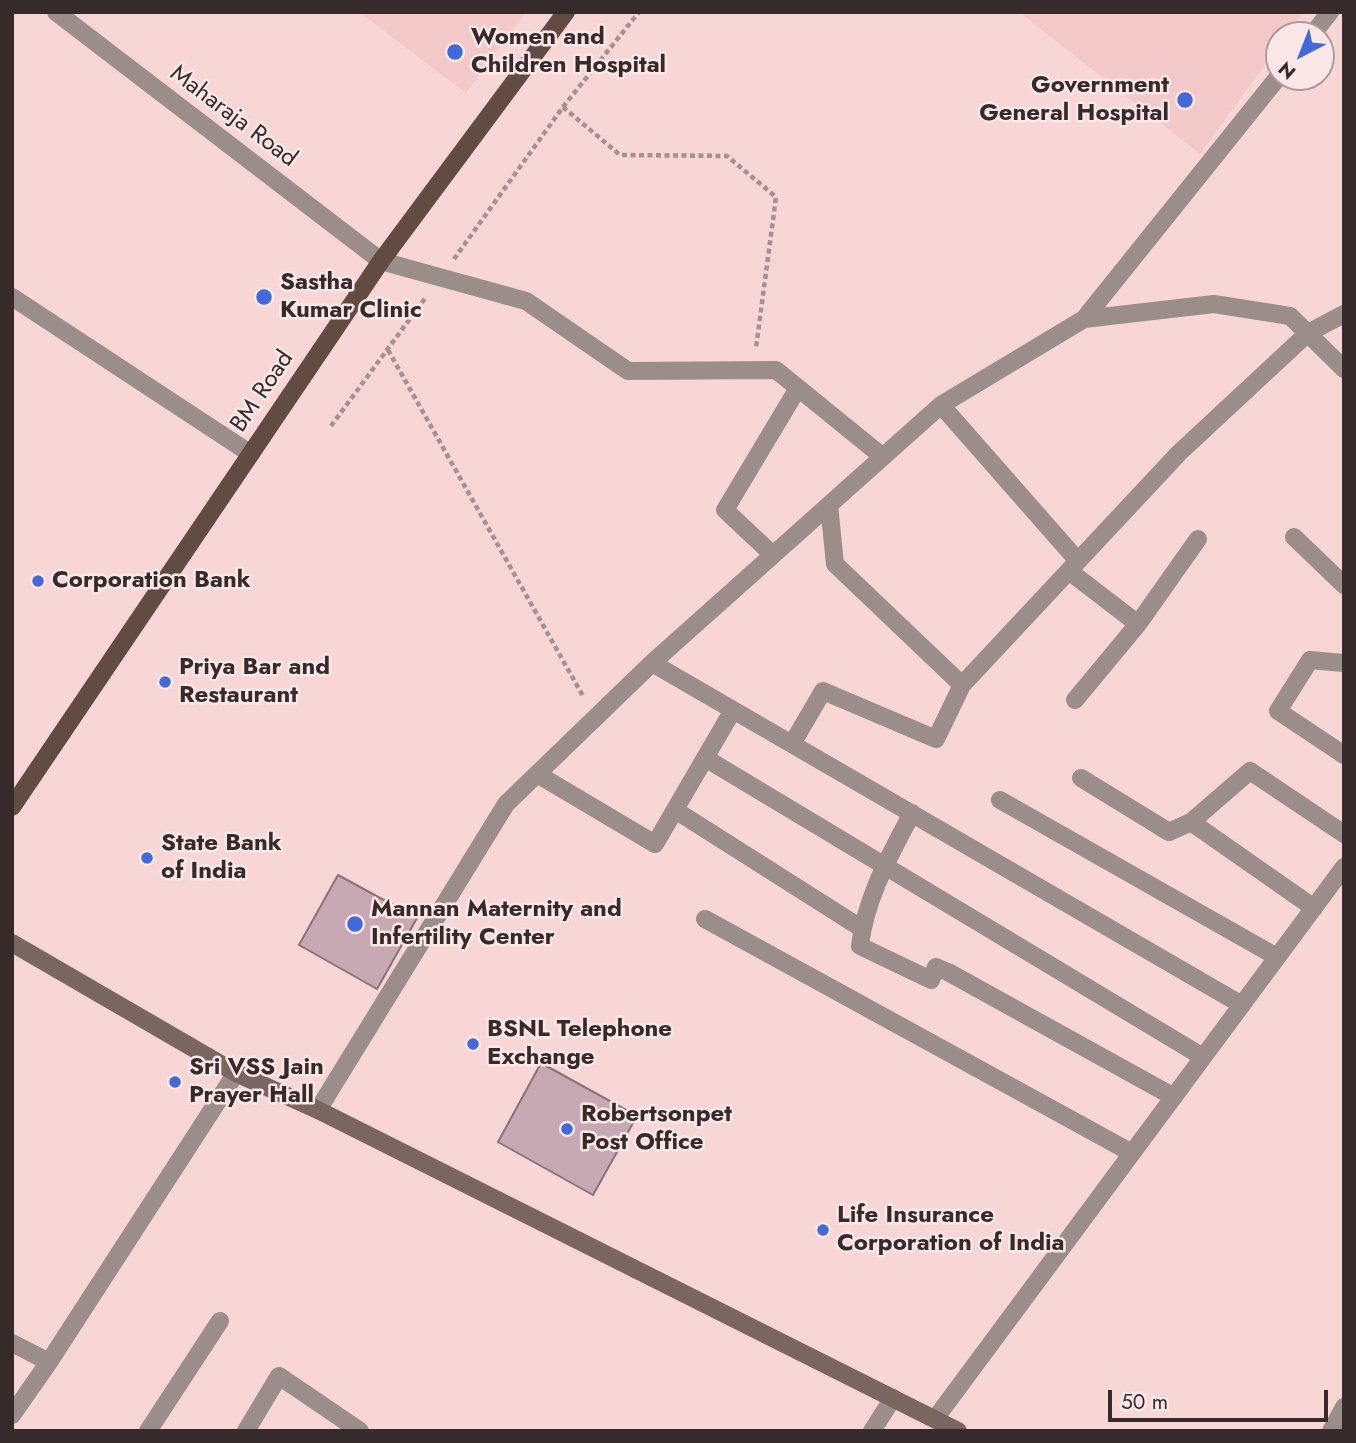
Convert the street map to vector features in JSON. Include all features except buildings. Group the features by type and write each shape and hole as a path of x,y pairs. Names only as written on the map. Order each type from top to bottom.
{"main road":[{"name":"BM Road","path":"12,807 381,261 566,12"},
{"path":"12,943 236,1073 318,1110 958,1431"}],"street":[{"name":"Maharaja Road","path":"56,12 381,261"},
{"path":"318,1110 506,804 652,663 941,405 1084,319 1267,91"},
{"path":"381,261 526,301 628,371 776,370 883,457"},
{"path":"12,297 251,453"},
{"path":"1084,319 1214,304 1290,316 1344,369"},
{"path":"792,744 823,691 936,739 962,685 1179,453 1308,333 1344,314"},
{"path":"773,555 725,510 798,388"},
{"path":"941,405 1073,566 1138,624"},
{"path":"829,505 835,564 962,685"},
{"path":"1294,537 1344,585"},
{"path":"1075,700 1138,624 1198,539"},
{"path":"1344,663 1310,660 1278,711 1344,754"},
{"path":"652,663 1242,1005"},
{"path":"537,774 655,844 733,710"},
{"path":"705,758 1203,1057"},
{"path":"1081,778 1169,832 1191,822 1250,771 1344,834"},
{"path":"1000,800 1277,957"},
{"path":"675,810 862,928"},
{"path":"912,813 884,866 862,928 859,946 932,980 936,967 947,972 1174,1097"},
{"path":"1191,822 1314,908"},
{"path":"935,1419 1344,867"},
{"path":"705,919 1132,1153"},
{"path":"12,1415 49,1363 236,1073"},
{"path":"148,1431 220,1321"},
{"path":"12,1343 49,1363"},
{"path":"246,1431 279,1377 360,1431"},
{"path":"872,1431 893,1398"},
{"path":"1331,1431 1344,1407"}],"path":[{"path":"331,426 563,107 639,12"},
{"path":"563,107 620,155 727,156 776,197 752,370"},
{"path":"388,349 595,718"}],"shaded area":[{"name":"Women and Children Hospital","path":"359,12 526,12 466,93"},
{"name":"Government General Hospital","path":"1019,12 1303,12 1296,21 1265,21 1265,64 1200,154"}],"place":[{"name":"Women and Children Hospital","path":"455,52"},
{"name":"Government General Hospital","path":"1185,100"},
{"name":"Sastha Kumar Clinic","path":"264,297"},
{"name":"Corporation Bank","path":"38,581"},
{"name":"Priya Bar and Restaurant","path":"165,682"},
{"name":"State Bank of India","path":"147,858"},
{"name":"Mannan Maternity and Infertility Center","path":"355,924"},
{"name":"BSNL Telephone Exchange","path":"473,1044"},
{"name":"Sri VSS Jain Prayer Hall","path":"175,1082"},
{"name":"Robertsonpet Post Office","path":"567,1129"},
{"name":"Life Insurance Corporation of India","path":"823,1230"}]}
